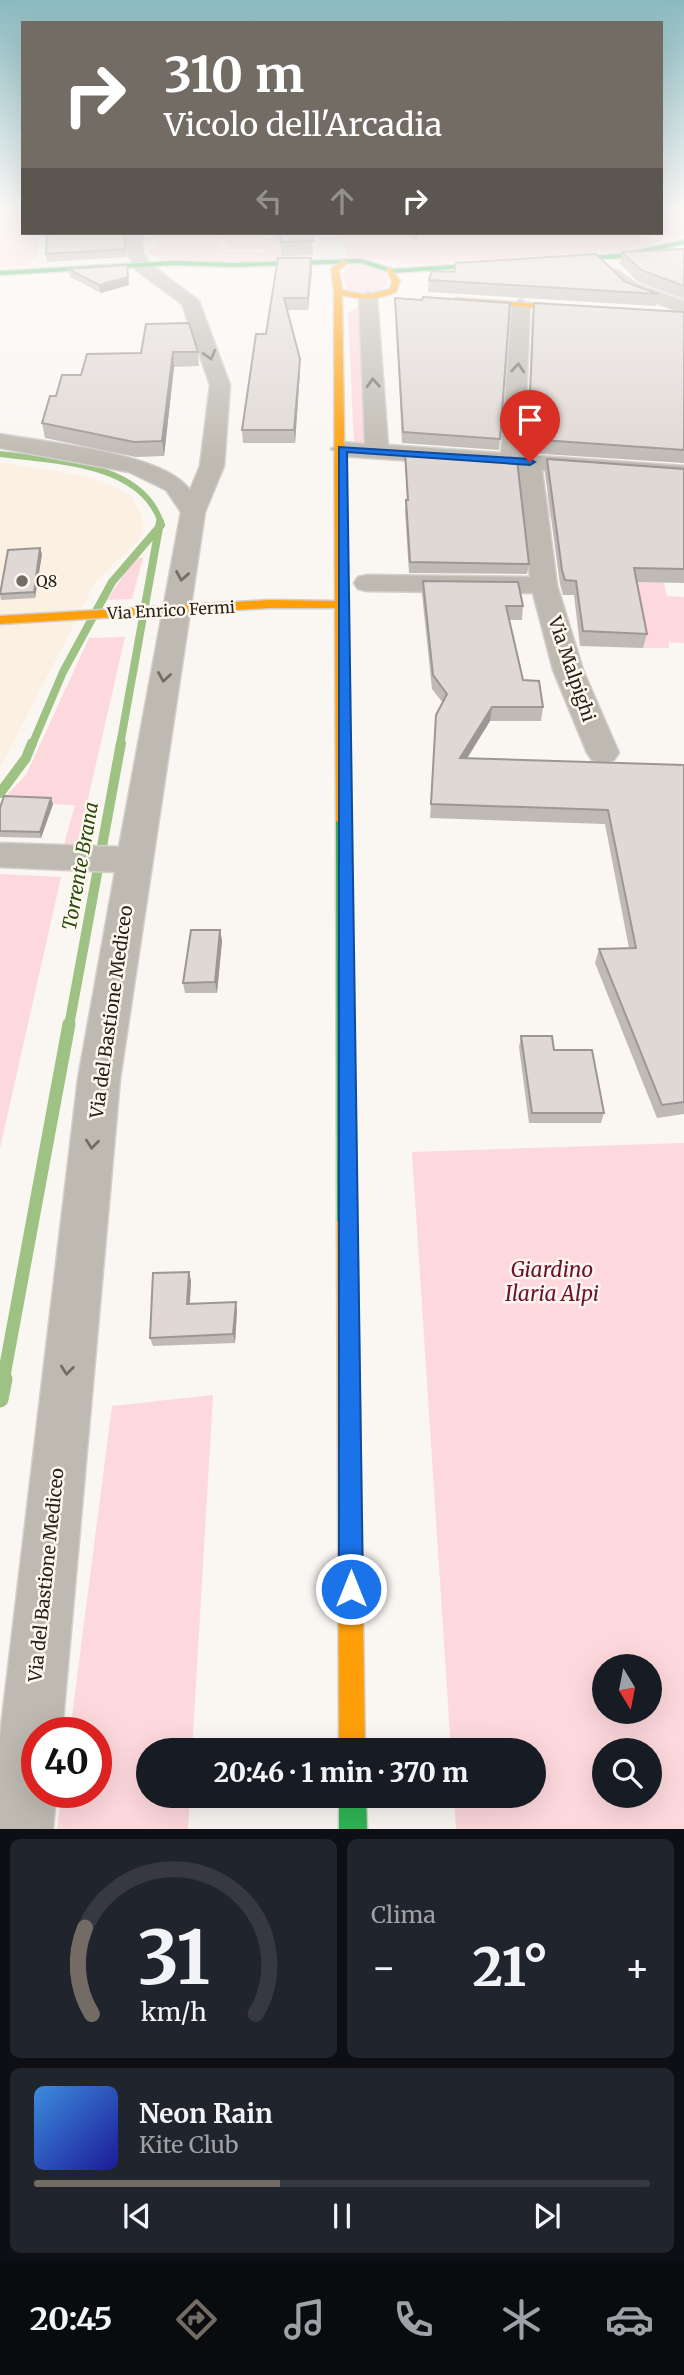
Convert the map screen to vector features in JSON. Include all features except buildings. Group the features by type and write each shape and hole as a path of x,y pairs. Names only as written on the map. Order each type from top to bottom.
{"street":[{"name":"Via del Bastione Mediceo","path":"21,1829 55,1483 125,860 169,610 193,512 212,466 220,385 190,301 181,294"},
{"path":"338,294 342,449 352,1738"},
{"path":"356,294 406,298"},
{"path":"340,309 379,294"},
{"path":"652,295 684,295"},
{"path":"652,295 684,307"},
{"path":"370,297 377,451"},
{"path":"444,300 684,316"},
{"name":"Via Malpighi","path":"522,305 521,462 544,585 568,670 603,753"},
{"path":"0,441 135,466 174,485 193,512"},
{"path":"342,449 684,472"},
{"path":"366,583 544,585"},
{"name":"Via Enrico Fermi","path":"0,620 269,604 342,605"},
{"path":"0,855 125,860"},
{"path":"353,1808 353,1829"}],"shaded area":[{"path":"0,462 88,477 112,485 131,496 142,517 143,530 138,541 96,581 0,768"}],"green space":[{"path":"361,306 369,448 354,443 348,312"},
{"path":"593,488 629,489 635,531 652,533 667,596 684,597 684,643 669,642 669,648 643,648 619,522 595,521 592,508 561,506 564,518 541,517 538,494 594,496"},
{"path":"135,557 143,558 132,599 107,600"},
{"path":"125,637 77,847 63,848 75,805 6,802 6,796 26,775 89,638"},
{"path":"0,874 61,877 0,1148"},
{"name":"Giardino Ilaria Alpi","path":"684,1143 684,1829 456,1829 455,1808 546,1808 546,1738 450,1738 412,1152"},
{"path":"213,1395 193,1738 136,1738 136,1808 189,1808 188,1829 57,1829 60,1808 112,1808 112,1717 72,1717 112,1406"}],"waterway":[{"name":"Torrente Brana","path":"0,454 70,463 116,476 135,487 151,503 161,523"},
{"name":"Torrente Brana","path":"159,527 160,522"},
{"path":"32,745 63,672 112,582 159,527"},
{"name":"Torrente Brana","path":"120,745 159,527"},
{"path":"0,793 26,758 32,743"},
{"name":"Torrente Brana","path":"69,1026 121,743"},
{"name":"Torrente Brana","path":"3,1381 69,1024"},
{"name":"Torrente Brana","path":"0,1399 4,1379"}],"traffic: fast":[{"path":"343,821 347,1222"},
{"path":"353,1808 353,1829"}],"traffic: slow":[{"path":"338,294 343,821"},
{"path":"350,294 373,297 381,294"},
{"path":"456,300 684,316"},
{"path":"0,620 269,604 342,605"},
{"path":"347,1222 352,1738"}],"place":[{"name":"Q8","path":"22,581"}],"route":[{"path":"351,1589 342,449 530,462"}]}
